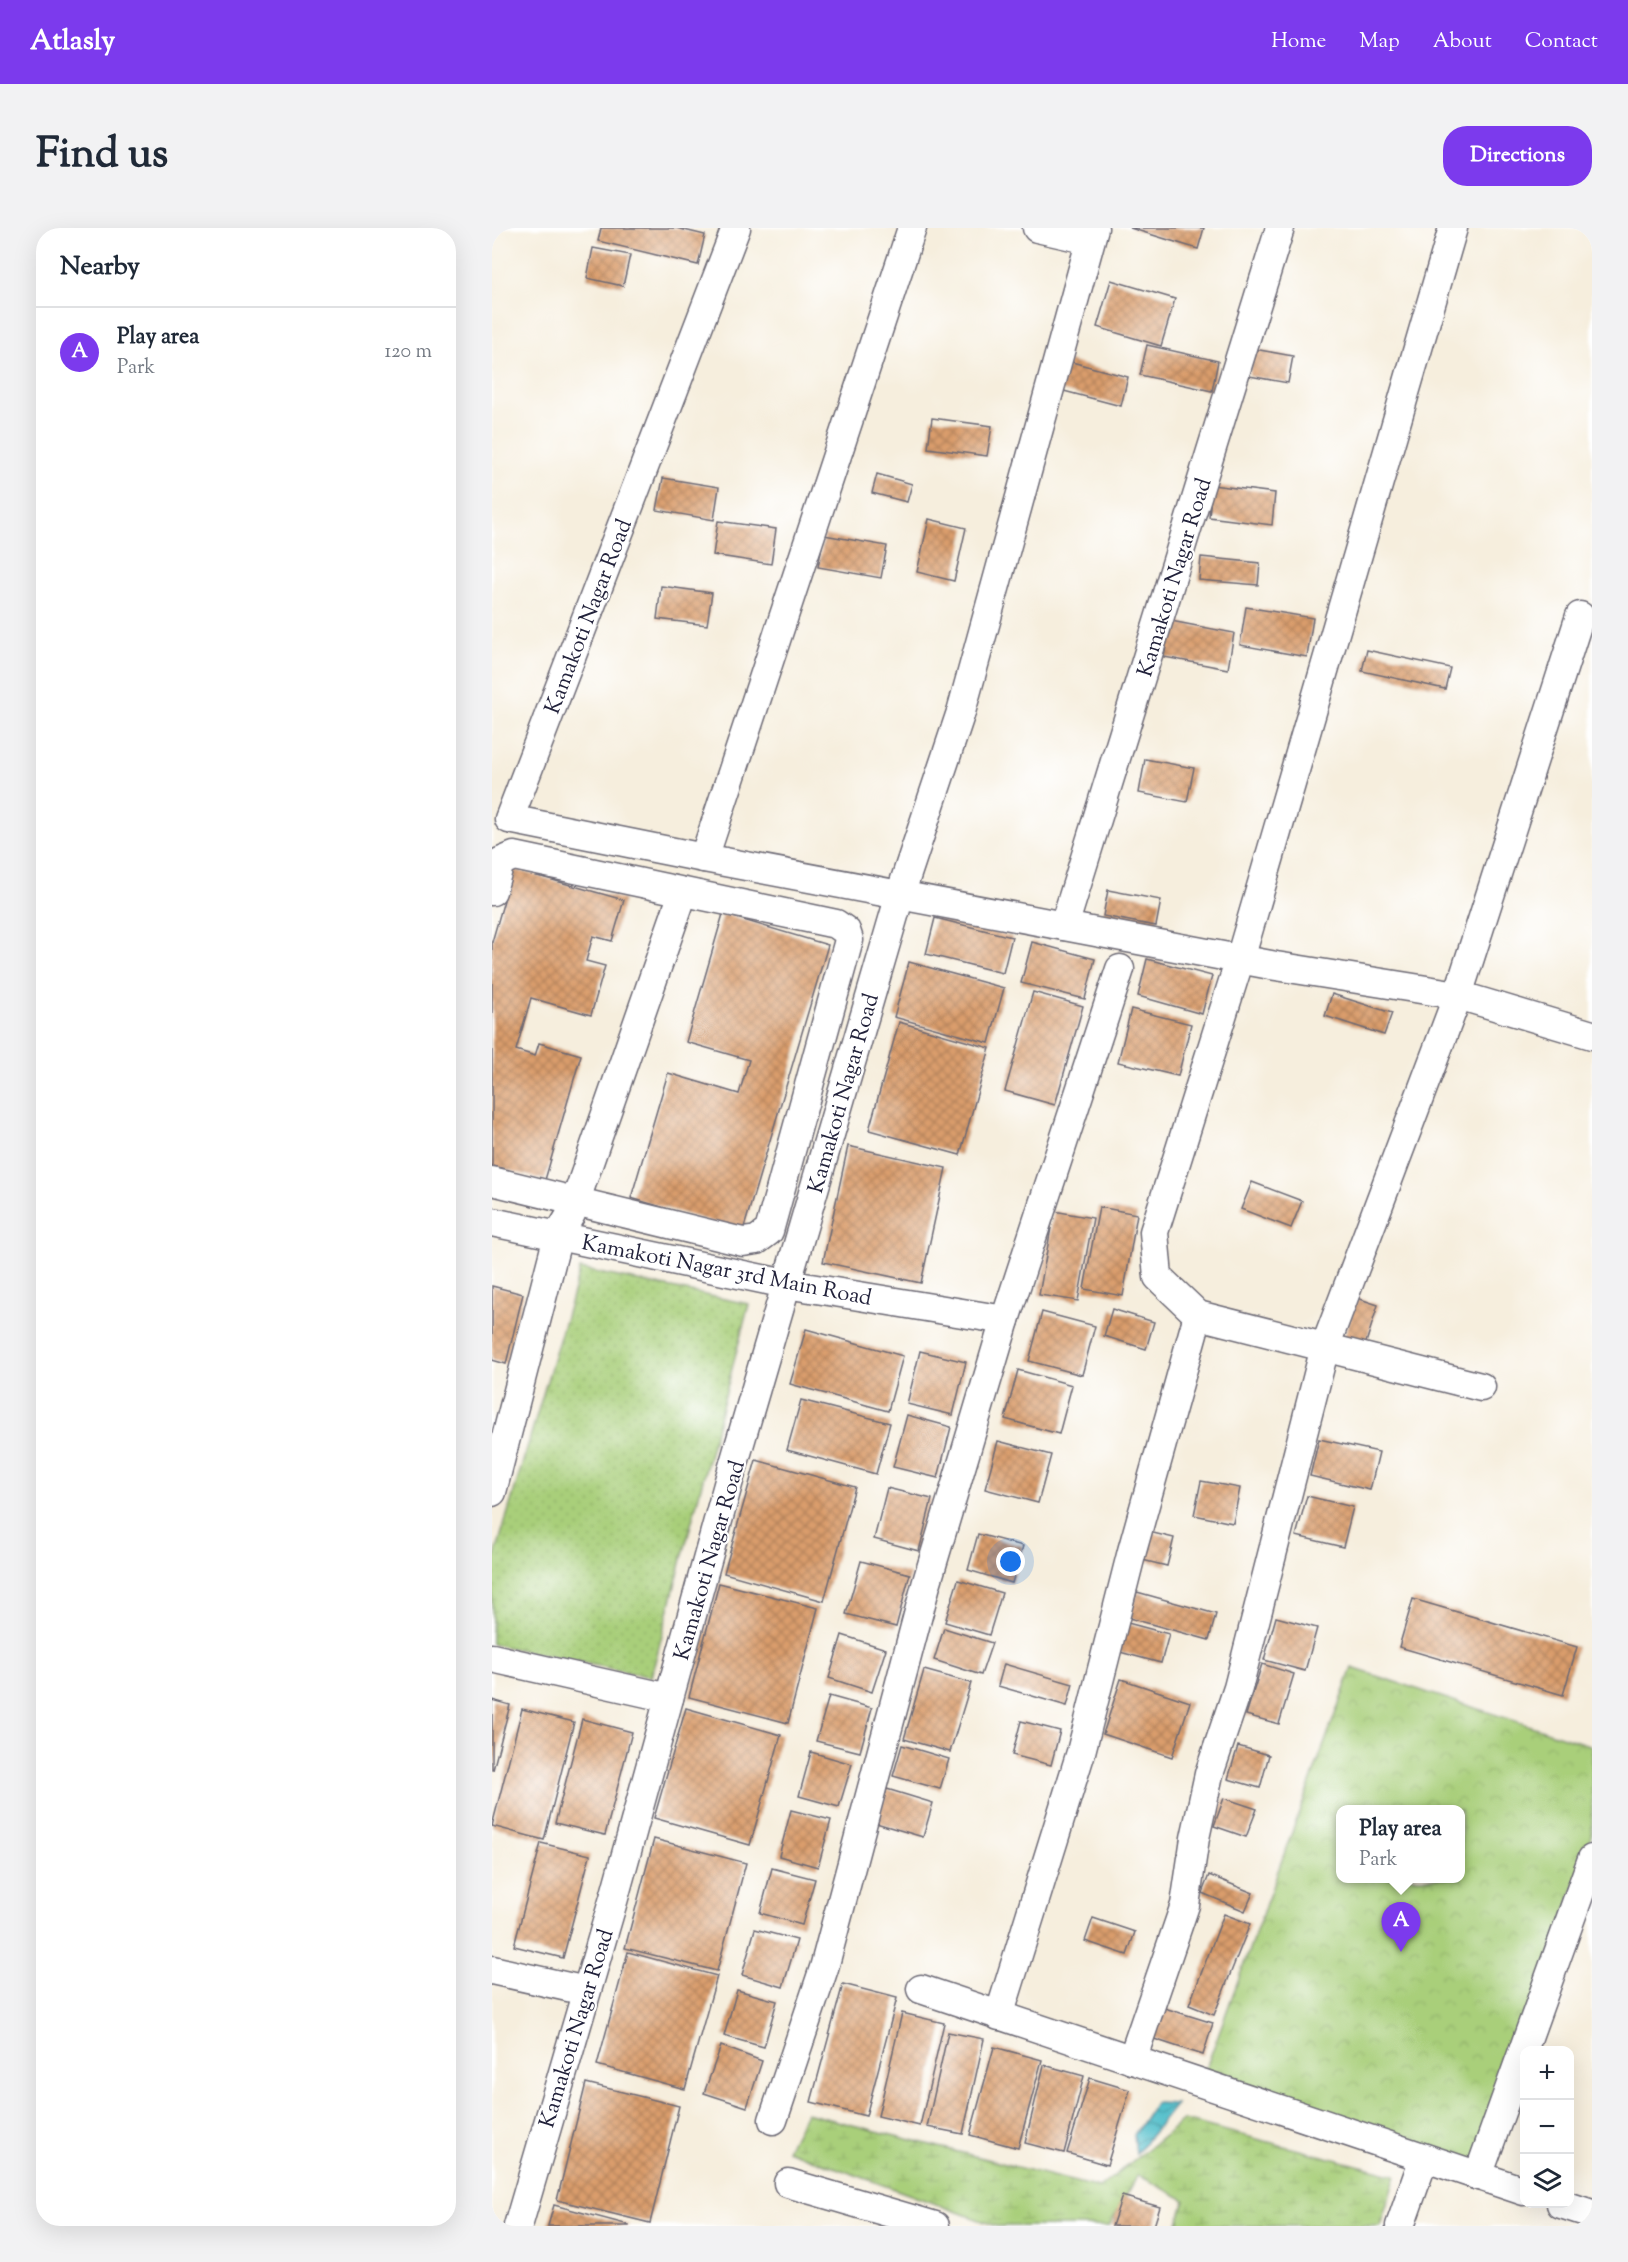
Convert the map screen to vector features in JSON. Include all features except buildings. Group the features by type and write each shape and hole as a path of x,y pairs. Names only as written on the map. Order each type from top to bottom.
{"street":[{"name":"Kamakoti Nagar Road","path":"736,228 501,817 1064,926 1458,995 1592,1035"},
{"path":"704,858 912,228"},
{"path":"1037,228 1092,234"},
{"name":"Kamakoti Nagar Road","path":"1064,926 1280,228"},
{"path":"1453,228 1240,958 1154,1232 1158,1277 1198,1314 1481,1387"},
{"name":"Kamakoti Nagar Road","path":"518,2226 786,1284 900,895 961,712 1092,234"},
{"path":"1132,2060 1185,1905 1195,1838 1209,1774 1238,1688 1325,1347 1458,995 1580,616"},
{"path":"492,891 500,861 514,856 836,924 846,931 849,940 769,1232 757,1240 743,1242 492,1181"},
{"path":"492,1492 558,1236 574,1202 683,893"},
{"path":"773,2120 824,1968 926,1585 1005,1320 1120,969"},
{"name":"Kamakoti Nagar 3rd Main Road","path":"492,1222 786,1284 1005,1320"},
{"path":"999,2016 1081,1752 1132,1551 1198,1314"},
{"path":"492,1658 669,1698"},
{"path":"1478,2176 1592,1859"},
{"path":"492,1970 586,1991"},
{"path":"921,1989 1520,2191"},
{"path":"1400,2226 1424,2158"},
{"path":"788,2183 935,2226"},
{"path":"1573,2208 1592,2214"}],"green space":[{"path":"580,1269 749,1304 651,1677 492,1644 492,1566"},
{"path":"1352,1668 1592,1746 1592,1833 1478,2176 1205,2071"},
{"path":"806,2113 1099,2188 1184,2120 1396,2175 1380,2226 1177,2226 1185,2200 1138,2175 1109,2226 996,2226 787,2150"}],"water":[{"path":"1155,2103 1176,2104 1136,2154 1134,2135"}],"place":[{"name":"Play area","path":"1401,1952"}]}
